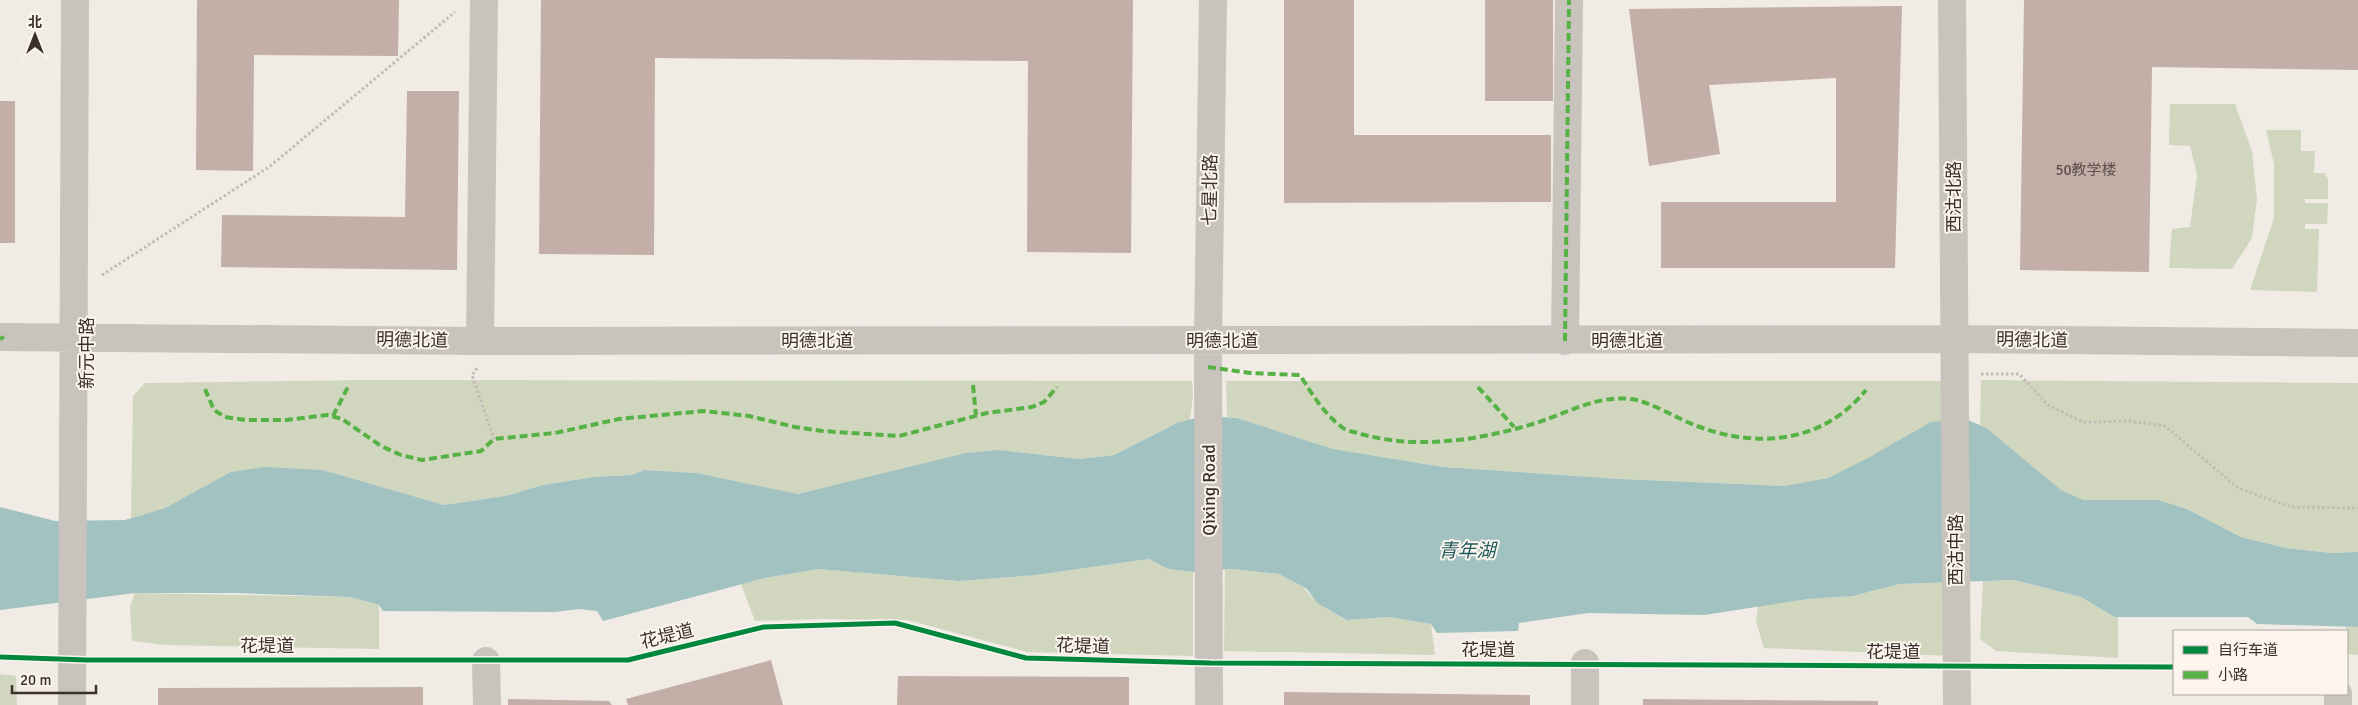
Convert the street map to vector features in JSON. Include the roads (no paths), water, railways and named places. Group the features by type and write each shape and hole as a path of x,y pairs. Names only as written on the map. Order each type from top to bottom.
{"street":[{"name":"新元中路","path":"74,0 80,336 87,492 87,705"},
{"name":"新元中路","path":"72,705 72,520 80,336 87,285 87,0"},
{"name":"七星北路","path":"1209,380 1212,0"},
{"path":"1566,341 1569,0"},
{"name":"西沽北路","path":"1952,0 1955,384"},
{"path":"473,3 480,341"},
{"name":"明德北道","path":"0,337 80,336 480,341 1955,339 2358,343"},
{"name":"Qixing Road","path":"1209,380 1209,705"},
{"name":"西沽中路","path":"1955,384 1957,705"},
{"path":"486,661 487,705"},
{"path":"1585,664 1585,705"}],"water":[{"name":"青年湖","path":"1204,416 1237,418 1333,449 1443,467 1621,479 1783,486 1828,478 1868,458 1931,422 1966,419 1986,428 2061,490 2084,500 2158,500 2189,510 2241,537 2286,548 2331,553 2358,552 2358,627 2257,624 2248,617 2115,617 2081,597 2014,580 1899,584 1853,596 1808,599 1704,615 1588,613 1519,623 1518,631 1437,633 1431,624 1390,617 1347,620 1317,603 1307,589 1279,574 1232,569 1193,572 1168,569 1149,559 1036,575 959,581 818,569 765,578 603,621 597,611 579,609 555,612 383,611 379,605 350,597 235,593 135,593 0,610 0,507 55,521 125,520 165,508 231,472 264,467 323,470 444,505 505,496 543,485 594,477 632,475 644,470 697,473 798,494 966,453 999,450 1079,459 1114,455 1177,423"}]}
